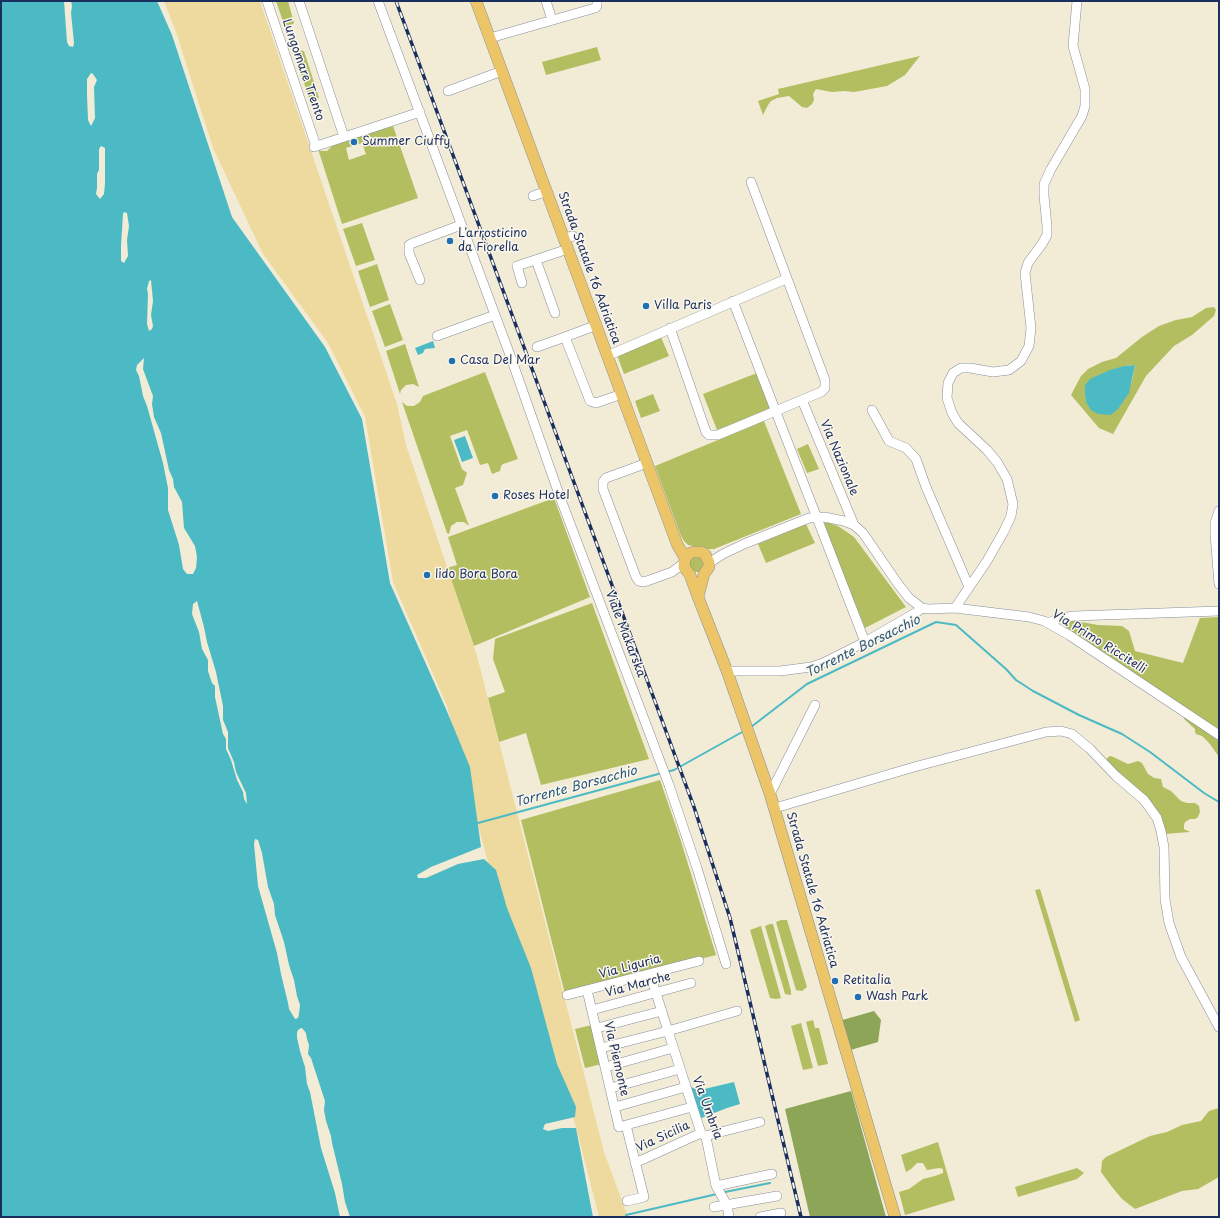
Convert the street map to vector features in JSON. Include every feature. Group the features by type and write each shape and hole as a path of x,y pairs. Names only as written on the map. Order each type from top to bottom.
{"main road":[{"name":"Strada Statale 16 Adriatica","path":"476,1 547,191 569,237 568,249 597,324 607,356 755,747 775,808 895,1217"},
{"path":"698,597 704,574 709,567 707,559 698,551 687,564 697,576 704,574"}],"street":[{"name":"Lungomare Trento","path":"267,1 315,146 344,137 299,1"},
{"name":"Viale Makarska","path":"378,1 560,497 660,761 700,875 726,964"},
{"path":"546,1 552,20"},
{"path":"955,608 1006,529 1012,513 1012,500 1007,479 997,462 987,450 958,423 952,413 947,398 947,386 951,374 961,368 997,372 1011,369 1021,361 1029,346 1031,328 1025,273 1028,263 1047,235 1044,184 1051,169 1082,116 1085,106 1084,89 1072,37 1077,1"},
{"path":"490,38 595,8 599,3"},
{"path":"448,91 502,71"},
{"path":"344,137 420,112"},
{"path":"670,328 708,434 711,436 716,436 802,400 822,391 826,387 826,383 750,182"},
{"path":"533,196 547,191"},
{"path":"420,280 409,253 409,245 461,225"},
{"path":"522,283 517,266 568,249"},
{"path":"536,260 555,313"},
{"path":"607,356 786,278"},
{"path":"733,301 865,642"},
{"path":"437,336 494,315"},
{"path":"537,347 597,324"},
{"path":"564,336 590,402 597,403 622,394"},
{"name":"Via Nazionale","path":"802,400 854,525"},
{"path":"872,410 889,441 903,446 916,458 926,487 969,586"},
{"path":"647,463 606,478 603,482 603,489 637,579 640,582 645,582 672,572 687,564"},
{"path":"1219,511 1215,522 1215,534 1219,584"},
{"name":"Via Nazionale","path":"707,559 723,554 805,519 816,517 838,519 854,525 866,536 898,584 909,598 922,608"},
{"path":"727,671 776,672 806,669 823,663 865,642 922,608"},
{"name":"Via Primo Riccitelli","path":"922,608 955,608 1029,617 1048,623 1075,639 1219,735"},
{"path":"1048,623 1060,618 1071,616 1219,611"},
{"path":"770,794 815,704"},
{"path":"775,808 926,763 1046,732 1061,731 1072,734 1087,746 1118,779 1141,797 1157,818 1164,847 1165,899 1170,928 1184,962 1219,1027"},
{"name":"Via Liguria","path":"567,995 699,961"},
{"name":"Via Umbria","path":"650,974 692,1107 703,1134 706,1137 716,1186 727,1204 730,1217"},
{"name":"Via Marche","path":"592,1010 691,983"},
{"name":"Via Piemonte","path":"587,990 620,1127 626,1125"},
{"path":"597,1028 662,1011"},
{"path":"601,1048 737,1011"},
{"path":"606,1067 673,1048"},
{"path":"610,1088 680,1069"},
{"path":"615,1107 686,1087"},
{"path":"626,1201 644,1197 626,1125 692,1107"},
{"name":"Via Sicilia","path":"635,1163 703,1134 760,1122"},
{"path":"716,1186 772,1174"},
{"path":"714,1207 777,1196"},
{"path":"760,1217 781,1213"}],"green space":[{"path":"276,1 288,1 294,23 290,26 287,33"},
{"path":"292,47 297,50 304,51 319,98 310,101"},
{"path":"597,47 601,60 546,75 542,62"},
{"path":"920,56 905,75 887,86 854,92 832,92 816,89 813,94 814,100 807,108 802,107 789,96 777,98 771,101 763,115 758,101 779,94 778,89"},
{"path":"393,126 418,198 342,224 318,149 321,151 327,151 334,144","holes":["362,143 366,154 349,160 346,148"]},
{"path":"362,223 375,260 356,266 343,229"},
{"path":"377,264 389,300 370,307 358,271"},
{"path":"390,304 403,340 385,347 372,311"},
{"path":"1214,307 1216,310 1214,316 1192,335 1174,346 1146,376 1113,434 1099,428 1071,395 1081,376 1088,369 1102,362 1116,358 1142,337 1159,326 1176,320 1192,317 1206,308","holes":["1135,365 1131,384 1124,366"]},
{"path":"661,337 669,356 624,374 617,355"},
{"path":"405,344 419,387 413,384 406,385 401,390 400,394 386,351"},
{"path":"485,372 518,459 503,464 500,471 492,474 488,463 480,465 467,430 450,436 462,469 467,473 463,485 455,488 469,526 464,522 457,522 451,526 449,534 447,533 402,402 407,406 414,406 420,402 423,396"},
{"path":"757,373 771,409 717,430 703,394"},
{"path":"653,394 660,411 641,418 635,401"},
{"path":"764,421 801,514 714,549 688,545 681,536 655,466"},
{"path":"808,444 819,469 807,473 797,449"},
{"path":"554,498 590,597 474,646 447,568 457,565 448,537"},
{"path":"822,523 829,523 838,526 854,537 906,607 865,628"},
{"path":"806,524 815,543 766,563 758,544"},
{"path":"700,556 705,565 700,572 695,572 690,569 690,559"},
{"path":"592,603 649,759 541,785 526,733 499,742 488,698 505,692 493,659 495,639"},
{"path":"1219,617 1219,732 1064,628 1070,620 1098,625 1122,626 1129,631 1135,651 1183,663 1200,618"},
{"path":"1184,716 1219,741 1219,757 1202,736 1196,734 1195,729 1184,719"},
{"path":"1111,756 1128,764 1138,761 1142,763 1148,774 1154,778 1161,779 1163,787 1171,791 1181,801 1195,803 1199,806 1200,812 1198,817 1185,822 1184,829 1190,832 1164,834 1163,828 1105,762 1108,757"},
{"path":"660,780 680,838 716,955 565,994 521,820"},
{"path":"1040,889 1080,1020 1075,1022 1035,890"},
{"path":"787,920 807,987 802,991 796,990 776,922"},
{"path":"773,924 791,995 785,994 765,926"},
{"path":"761,926 781,998 770,998 750,930"},
{"path":"874,1011 881,1020 878,1042 847,1051 839,1021"},
{"path":"813,1020 815,1028 819,1028 828,1064 818,1066 806,1022"},
{"path":"801,1023 813,1068 803,1070 791,1026"},
{"path":"592,1025 602,1064 585,1068 575,1029"},
{"path":"851,1091 886,1217 810,1217 785,1109"},
{"path":"1219,1108 1219,1177 1198,1189 1182,1191 1135,1209 1122,1199 1101,1172 1102,1161 1106,1157 1150,1136 1167,1132 1182,1125 1201,1121 1209,1111"},
{"path":"938,1142 955,1200 905,1215 899,1192 909,1189 923,1179 943,1173 943,1169 939,1168 927,1170 923,1163 917,1163 906,1172 901,1155"},
{"path":"1077,1168 1084,1173 1077,1179 1018,1197 1015,1187"}],"sand":[{"path":"164,1 260,1 397,404 406,445 477,656 604,1152 628,1217 599,1217 577,1131 552,1047 515,966 447,706 393,582 365,417 328,343 263,254 213,148 176,32"}],"water":[{"path":"1,1 157,1 172,35 232,217 325,347 362,419 390,583 470,767 481,847 431,867 417,875 418,878 426,878 458,864 484,859 496,870 507,908 531,968 557,1064 576,1107 575,1117 545,1124 543,1129 548,1131 562,1128 576,1128 593,1217 1,1217"},
{"path":"433,341 435,348 425,349 423,353 418,355 415,348"},
{"path":"1135,365 1129,393 1118,409 1111,415 1098,414 1091,410 1086,402 1085,393 1085,385 1090,379 1110,370"},
{"path":"465,436 473,458 462,462 454,440"},
{"path":"734,1082 740,1104 699,1119 690,1087 700,1090"}],"pier":[{"path":"64,1 71,1 72,6 73,47 69,46 67,42"},
{"path":"91,73 97,80 94,87 95,118 91,126 88,120 87,79"},
{"path":"101,146 105,148 105,184 104,194 100,199 96,194 97,174 99,170 99,149"},
{"path":"124,212 127,213 129,226 127,240 128,256 124,263 121,261 121,246"},
{"path":"151,280 153,301 151,315 153,326 149,331 147,324 147,289 149,281"},
{"path":"144,358 143,369 153,396 152,404 154,417 161,433 174,487 182,502 184,528 195,546 197,557 196,568 193,574 187,574 183,569 179,545 168,510 168,488 163,463 143,396 139,376 136,370 137,365"},
{"path":"197,601 216,672 223,706 223,720 228,732 228,748 234,762 236,772 246,793 247,804 226,749 226,739 223,734 215,697 215,686 212,683 208,671 208,660 202,649 199,632 192,614 193,604"},
{"path":"255,839 258,840 262,853 268,887 274,904 275,915 284,942 300,1005 298,1018 295,1019 289,1009 277,953 258,886 254,844"},
{"path":"302,1028 306,1033 309,1045 308,1054 311,1058 325,1101 324,1110 326,1121 331,1136 345,1202 350,1217 340,1217 335,1193 321,1148 310,1092 307,1084 305,1067 297,1038 297,1032"}],"waterway":[{"name":"Torrente Borsacchio","path":"751,727 807,684 936,622 956,625 1006,669 1016,680 1033,691 1079,715 1122,734 1150,752 1204,793 1219,802"},
{"name":"Torrente Borsacchio","path":"666,772 674,770 744,731"},
{"name":"Torrente Borsacchio","path":"478,823 662,773"},
{"path":"725,1192 770,1183"},
{"path":"626,1215 717,1194"}],"railway":[{"path":"396,1 694,807 730,918 801,1217"}],"place":[{"name":"Summer Ciuffy","path":"354,142"},
{"name":"L'arrosticino da Fiorella","path":"450,241"},
{"name":"Villa Paris","path":"646,306"},
{"name":"Casa Del Mar","path":"452,361"},
{"name":"Roses Hotel","path":"495,496"},
{"name":"lido Bora Bora","path":"427,575"},
{"name":"Retitalia","path":"835,981"},
{"name":"Wash Park","path":"858,997"}]}
